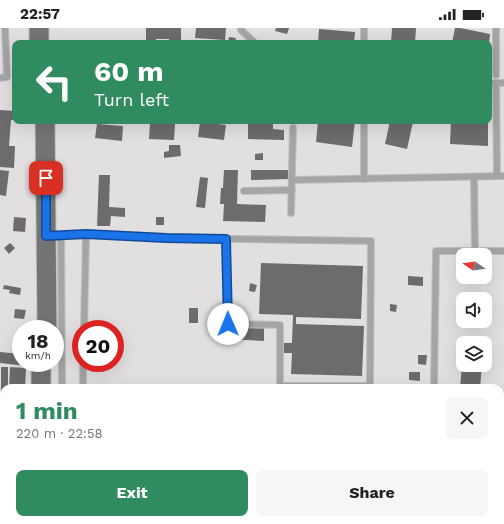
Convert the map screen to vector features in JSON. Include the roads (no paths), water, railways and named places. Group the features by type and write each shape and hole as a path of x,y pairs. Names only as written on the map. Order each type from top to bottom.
{"main road":[{"path":"39,28 40,40"},
{"path":"45,28 45,40"},
{"path":"40,124 41,320"},
{"path":"45,124 54,236 48,320"},
{"path":"41,372 41,384"},
{"path":"47,372 47,384"}],"lane":[{"path":"0,78 7,78 5,28"},
{"path":"241,28 241,30 252,40"},
{"path":"364,28 364,40"},
{"path":"496,28 496,75"},
{"path":"492,83 504,83"},
{"path":"496,83 497,176"},
{"path":"364,124 364,179"},
{"path":"291,213 293,128"},
{"path":"292,180 504,176"},
{"path":"474,177 475,248"},
{"path":"244,192 292,190"},
{"path":"84,320 86,234"},
{"path":"62,384 54,236 86,234 166,238 371,241 370,384"},
{"path":"226,239 228,324 280,325 280,384"},
{"path":"434,384 436,251 456,251"},
{"path":"492,251 504,251"},
{"path":"83,372 83,384"}]}
